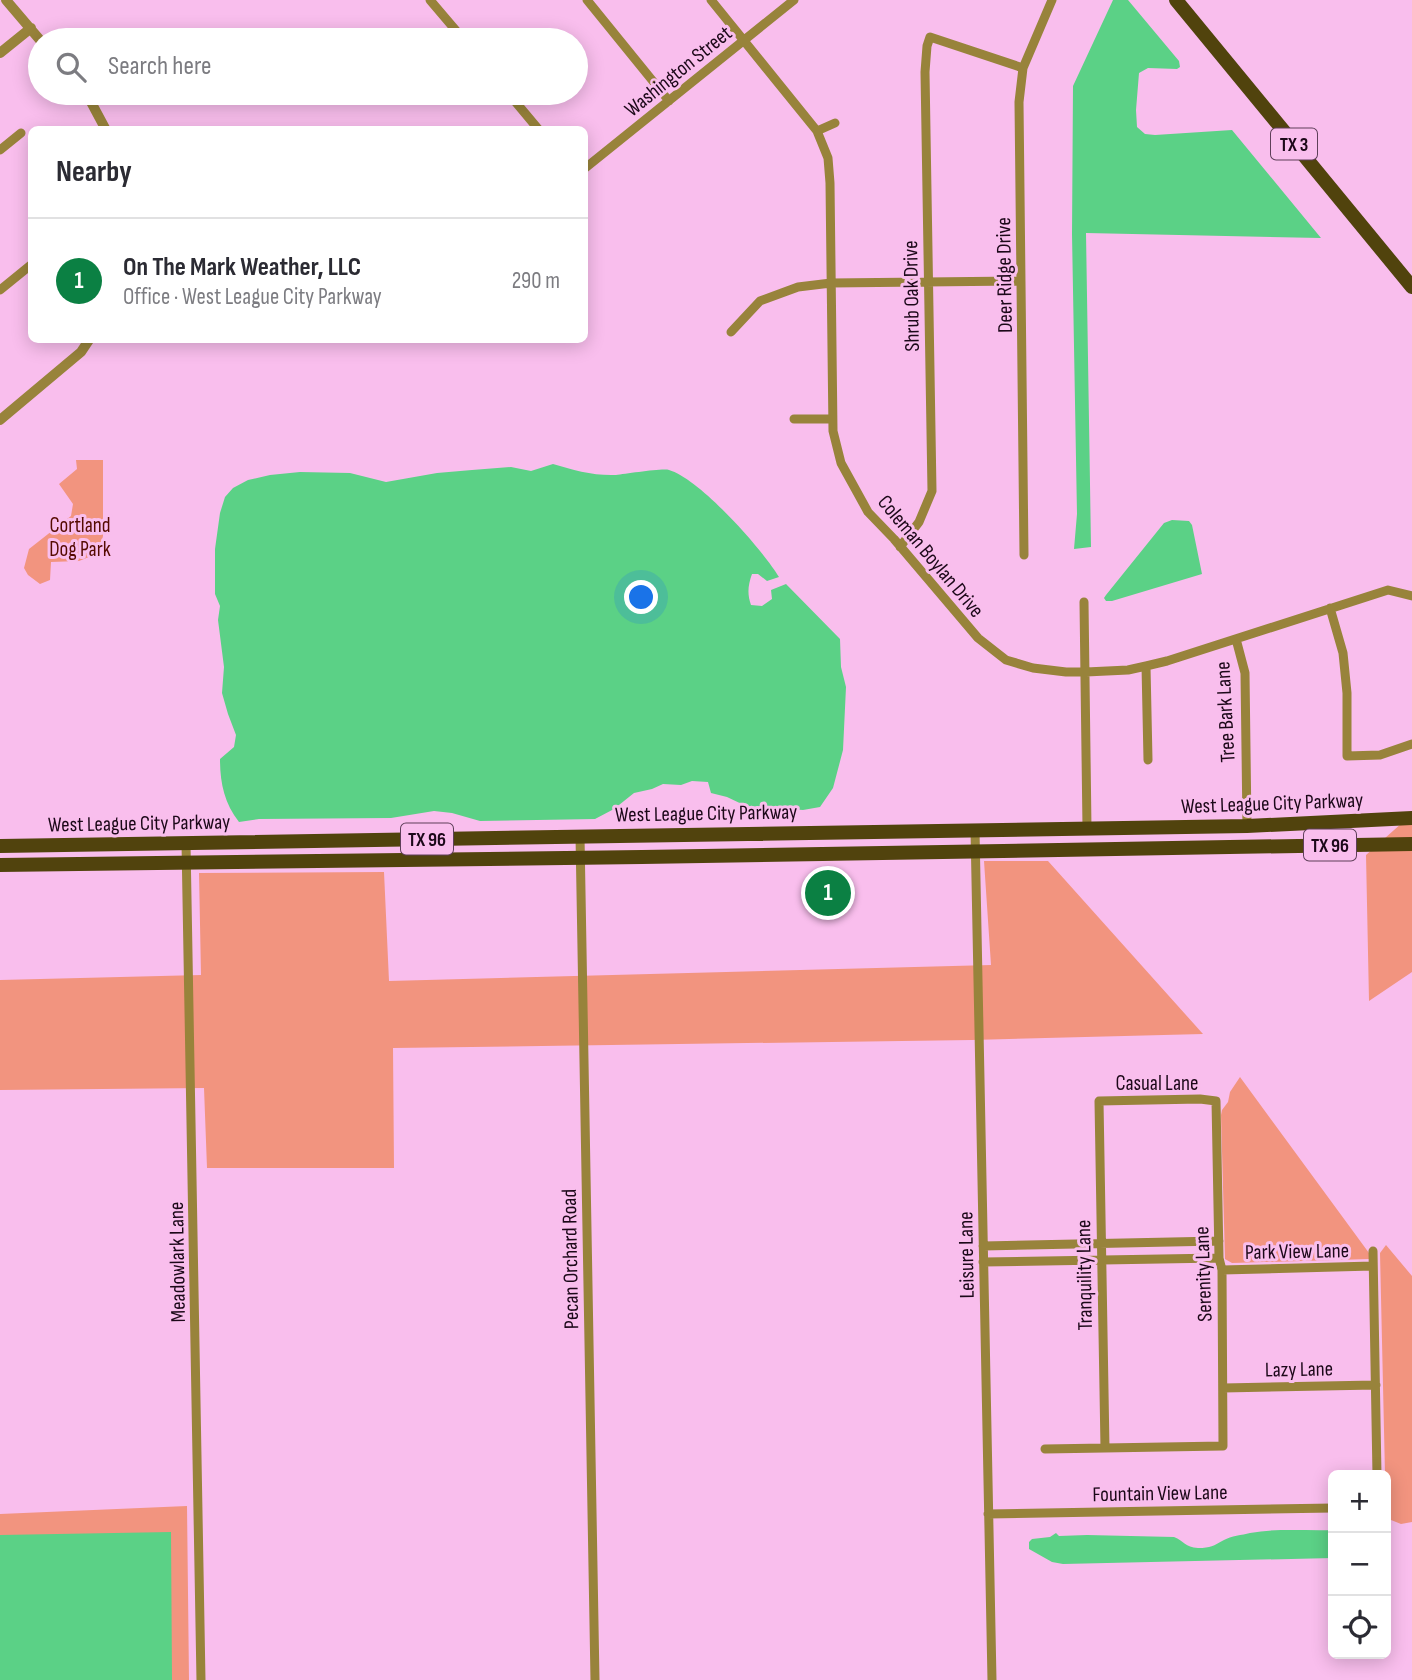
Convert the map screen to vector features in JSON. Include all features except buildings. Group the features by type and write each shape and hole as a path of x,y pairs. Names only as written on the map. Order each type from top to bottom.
{"main road":[{"name":"TX 3","path":"1176,0 1412,287"},
{"name":"West League City Parkway","path":"0,846 1247,826 1412,818"},
{"path":"1247,826 1248,847"},
{"name":"West League City Parkway","path":"0,865 1412,844"}],"street":[{"path":"6,0 30,28"},
{"path":"430,0 454,28"},
{"path":"587,0 669,101"},
{"name":"Coleman Boylan Drive","path":"711,0 817,131 828,158 832,430 841,463 868,512 978,638 1006,660 1033,668 1066,672 1128,670 1167,661 1388,590 1412,596"},
{"name":"Washington Street","path":"588,166 794,0"},
{"name":"Deer Ridge Drive","path":"1024,555 1019,102 1023,68 1052,0"},
{"path":"0,53 28,30"},
{"name":"Shrub Oak Drive","path":"900,547 919,522 932,491 925,72 927,46 930,37 1023,68"},
{"path":"93,105 104,126"},
{"path":"518,105 536,126"},
{"path":"817,131 835,123"},
{"path":"0,150 20,133"},
{"path":"0,290 28,267"},
{"path":"731,332 760,302 798,287 831,283 1021,281"},
{"path":"0,420 81,352 87,343"},
{"path":"794,419 832,419"},
{"path":"1084,602 1087,828"},
{"path":"1330,608 1343,653 1347,693 1347,756 1380,755 1412,744"},
{"name":"Tree Bark Lane","path":"1236,639 1245,673 1247,826"},
{"path":"1146,666 1149,760"},
{"name":"Leisure Lane","path":"975,830 992,1680"},
{"name":"Pecan Orchard Road","path":"580,836 596,1680"},
{"name":"Meadowlark Lane","path":"186,843 201,1680"},
{"name":"Casual Lane","path":"1099,1101 1216,1101"},
{"name":"Tranquility Lane","path":"1099,1101 1105,1448"},
{"name":"Serenity Lane","path":"1105,1448 1223,1447 1222,1270 1219,1258 1216,1101"},
{"path":"983,1246 1219,1241"},
{"path":"1373,1251 1377,1470"},
{"path":"983,1262 1219,1258"},
{"name":"Park View Lane","path":"1222,1270 1373,1266"},
{"name":"Lazy Lane","path":"1223,1388 1376,1385"},
{"path":"1045,1449 1105,1448"},
{"name":"Fountain View Lane","path":"988,1514 1328,1508"}],"green space":[{"name":"Cortland Dog Park","path":"76,460 103,460 103,536 99,553 79,561 51,562 50,580 40,584 28,575 24,568 29,549 71,516 73,504 59,484 77,469"},
{"path":"1412,814 1412,972 1369,1001 1366,855"},
{"path":"984,861 1048,861 1203,1034 393,1048 394,1168 207,1168 204,1088 0,1090 0,980 201,975 199,873 384,872 389,981 991,965"},
{"path":"1240,1077 1369,1253 1369,1259 1232,1263 1225,1259 1221,1115 1230,1092"},
{"path":"1386,1245 1412,1276 1412,1522 1401,1524 1391,1520 1391,1470 1385,1470 1380,1253"},
{"path":"187,1506 189,1680 0,1680 0,1514"}],"shaded area":[{"path":"1113,0 1128,0 1179,61 1180,67 1177,69 1148,68 1139,73 1137,127 1145,134 1155,135 1232,130 1321,238 1086,233 1091,547 1074,549 1077,514 1072,234 1073,86"},
{"path":"553,464 600,475 669,470 682,476 729,516 779,577 767,581 758,574 752,574 748,590 751,605 762,606 772,599 771,590 786,584 840,639 841,667 846,687 843,750 833,788 820,807 803,810 746,806 711,793 708,782 692,781 681,785 663,784 634,793 614,809 595,819 480,821 434,811 391,818 259,819 239,822 226,800 220,768 220,759 234,747 236,735 222,693 224,667 218,620 220,606 215,594 215,549 225,497 233,488 248,480 270,475 300,472 350,473 386,482 437,473 511,467 531,471"},
{"path":"1172,520 1189,521 1192,525 1202,574 1106,601 1106,595 1164,523"},
{"path":"1281,1530 1328,1530 1328,1558 1063,1564 1052,1562 1029,1549 1032,1539 1050,1537 1056,1533 1059,1536 1174,1537 1187,1545 1206,1548 1233,1537"},
{"path":"171,1532 172,1680 0,1680 0,1535"}],"place":[{"name":"On The Mark Weather, LLC","path":"828,893"}]}
